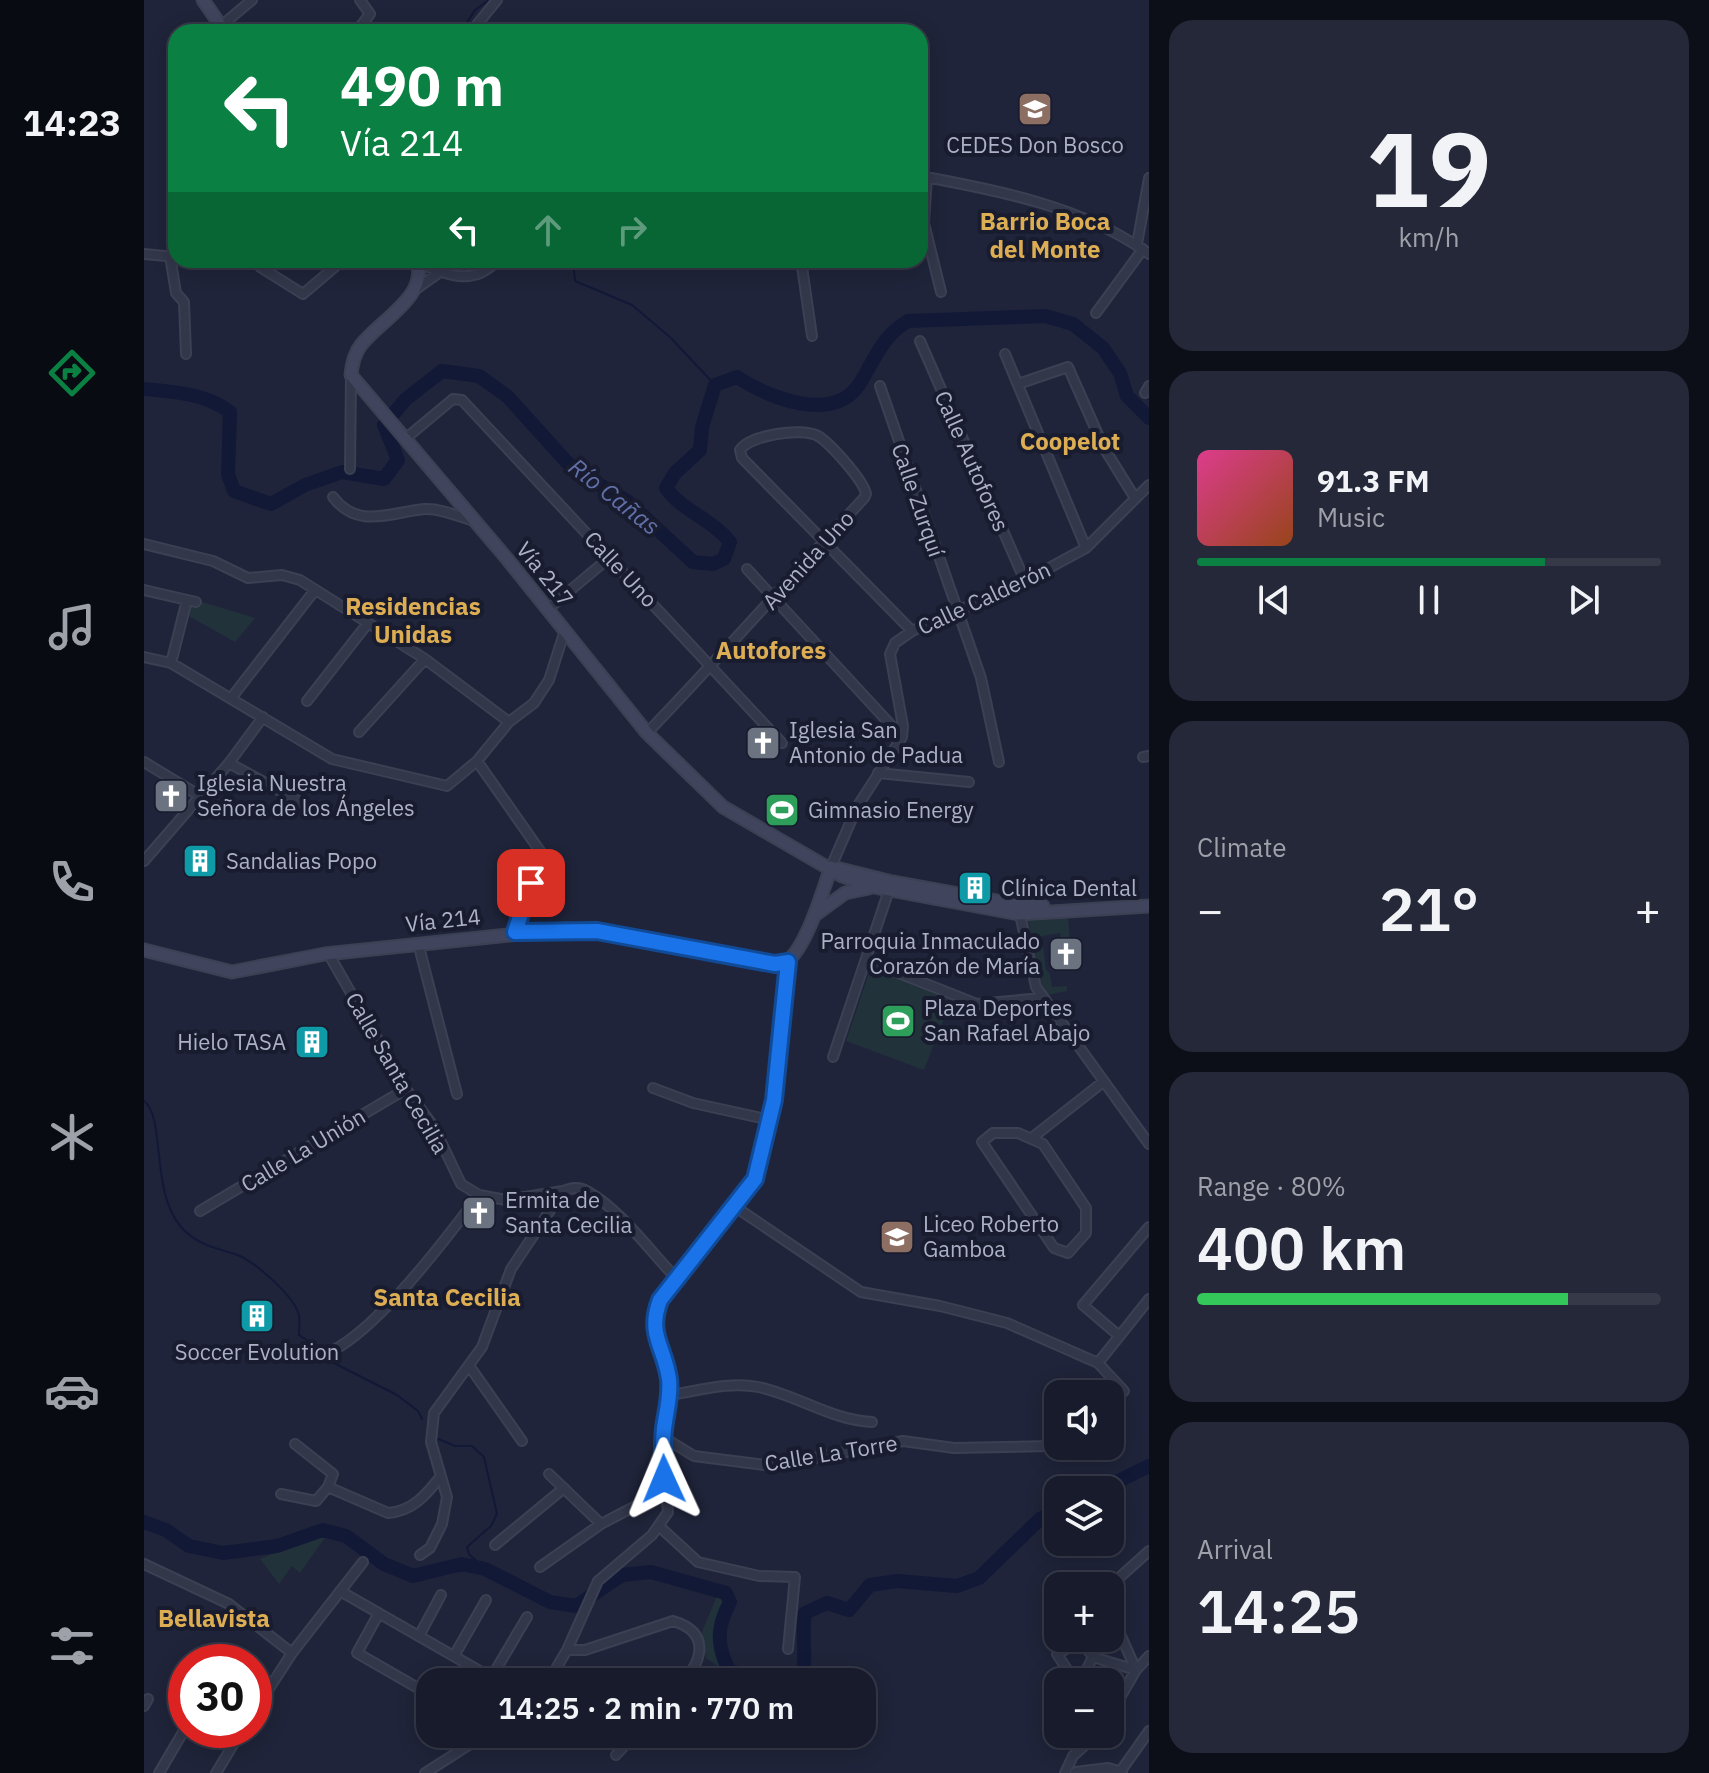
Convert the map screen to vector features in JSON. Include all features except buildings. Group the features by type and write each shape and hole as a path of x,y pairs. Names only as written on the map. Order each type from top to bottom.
{"main road":[{"path":"203,0 220,24"},
{"path":"351,375 360,346 415,291 417,268"},
{"name":"Vía 217","path":"351,375 548,609 647,733 723,807 831,867"},
{"path":"831,867 890,886 1019,910 1149,906"},
{"path":"831,867 842,876 874,887"},
{"path":"788,962 799,948 831,867"},
{"path":"811,919 845,893 890,886"},
{"path":"1019,910 1149,899"},
{"name":"Vía 214","path":"144,950 232,972 328,953 515,932 597,931 775,964 788,962"}],"street":[{"path":"228,24 252,0"},
{"path":"360,0 370,14 362,24"},
{"path":"478,24 497,0"},
{"path":"928,177 1052,207 1143,249"},
{"path":"1096,313 1143,249 1149,178"},
{"path":"928,239 941,292"},
{"path":"144,254 168,256"},
{"path":"174,268 176,293 184,302 186,354"},
{"path":"262,268 303,294 334,268"},
{"path":"431,268 470,278 491,268"},
{"path":"802,268 812,336"},
{"path":"415,291 423,281 441,272"},
{"name":"Calle Autofores","path":"920,341 1025,581"},
{"path":"1005,354 1086,548"},
{"path":"1018,384 1068,367 1104,448 1135,498"},
{"path":"350,469 351,375"},
{"name":"Calle Zurquí","path":"880,386 981,678 999,762"},
{"name":"Calle Uno","path":"405,439 458,398 782,743"},
{"name":"Avenida Uno","path":"647,733 864,498 866,490 814,434 804,432 748,442 740,450 742,458 824,541"},
{"name":"Calle Calderón","path":"902,737 903,726 890,654 895,643 912,631 1025,581 1086,548 1149,485"},
{"path":"333,497 341,508 361,516 394,517 427,509 475,521"},
{"path":"824,541 912,631"},
{"path":"144,544 213,561 248,578 282,575 315,590 425,659 509,722"},
{"path":"548,609 610,557"},
{"path":"747,569 902,737 845,830 831,867"},
{"path":"144,590 192,601 171,663"},
{"path":"232,697 315,590"},
{"path":"307,701 368,623"},
{"path":"144,657 171,663 332,759 447,786 477,761 509,722 534,703 549,680 565,630"},
{"path":"359,732 425,659"},
{"path":"144,861 229,763 263,717"},
{"path":"477,761 540,851 515,932"},
{"path":"144,762 200,796"},
{"path":"229,763 302,803"},
{"path":"878,773 969,782"},
{"path":"833,1057 868,961 890,886"},
{"path":"1019,910 1031,972 1042,998 1149,1144"},
{"path":"418,943 457,1094"},
{"name":"Calle Santa Cecilia","path":"328,953 406,1089 434,1127 459,1182 479,1195"},
{"path":"868,961 977,1004 1042,998"},
{"path":"556,1668 584,1616 598,1581 660,1527 668,1512 664,1491 663,1437 670,1395 665,1361 652,1327 660,1300 755,1179 770,1120 783,1039 788,962"},
{"path":"1033,1137 1043,1144 1086,1208 1086,1233 1068,1253 1054,1248 982,1142 993,1133 1033,1137 1103,1082"},
{"path":"653,1088 693,1103 770,1120"},
{"name":"Calle La Unión","path":"200,1211 406,1089"},
{"path":"330,1352 354,1337 437,1251 479,1195 512,1201 575,1188 587,1191 612,1210 676,1278"},
{"path":"420,1555 430,1548 442,1524 447,1497 431,1442 431,1424 437,1407 470,1367 492,1324 511,1269 563,1191"},
{"path":"734,1206 861,1292 940,1306 1007,1323 1098,1363 1114,1380"},
{"path":"1118,1335 1083,1305 1149,1227"},
{"path":"1098,1363 1149,1299"},
{"path":"470,1367 506,1414 522,1441"},
{"path":"670,1395 735,1386 758,1387 852,1421 872,1422"},
{"name":"Calle La Torre","path":"663,1437 694,1456 773,1466 903,1441 954,1448 1044,1446"},
{"path":"281,1494 314,1502 328,1487 331,1470 295,1444"},
{"path":"549,1474 601,1524"},
{"path":"328,1487 388,1513 399,1512 421,1500 441,1476"},
{"path":"495,1545 564,1488"},
{"path":"540,1567 601,1524 664,1491"},
{"path":"660,1527 698,1562 759,1576 795,1577 788,1649"},
{"path":"1124,1573 1149,1551"},
{"path":"272,1684 292,1653 363,1562"},
{"path":"144,1564 229,1604 292,1653"},
{"path":"340,1591 474,1668"},
{"path":"419,1636 441,1595"},
{"path":"454,1656 486,1600"},
{"path":"379,1613 357,1653 416,1687"},
{"path":"501,1668 527,1617"},
{"path":"567,1650 585,1650 673,1621 691,1631 699,1645 695,1668"},
{"path":"1068,1668 1057,1654 1081,1641 1093,1657 1136,1670"},
{"path":"1124,1643 1136,1670"},
{"path":"1124,1691 1149,1656"},
{"path":"1086,1668 1093,1657"},
{"path":"1076,1773 1108,1769 1121,1772 1145,1744 1149,1731"},
{"path":"159,1773 174,1748"},
{"path":"216,1773 231,1748"},
{"path":"425,1773 464,1748"},
{"path":"616,1755 622,1748"},
{"path":"1065,1773 1073,1756 1082,1748"}],"shaded area":[{"path":"199,601 255,618 235,642 187,615 189,603"},
{"path":"1068,918 1070,941 1061,941 1060,933 1042,936 1046,970 1050,974 1052,987 1067,986 1067,991 1048,995 1043,989 1028,921"},
{"name":"Plaza Deportes San Rafael Abajo","path":"871,967 951,1000 924,1070 846,1041"},
{"path":"321,1533 326,1536 300,1573 292,1566 279,1584 260,1559"},
{"path":"717,1596 726,1603 718,1620 716,1637 725,1668 706,1658 701,1634"}],"waterway":[{"path":"466,24 475,10 489,0"},
{"path":"574,268 575,281 632,305 671,338 715,385"},
{"name":"Río Cañas","path":"144,389 200,397 230,412 228,474 234,491 271,504 305,485 342,472 384,479 398,460 384,425 406,399 442,371 479,376 507,396 574,470 627,501 693,562 713,564 724,559 730,542 715,527 680,503 666,488 675,473 700,450 702,427 715,385 737,377 782,399 818,405 834,403 848,396 860,383 885,341 908,321 1045,316 1073,324 1103,348 1120,373 1127,396 1149,418"},
{"path":"144,1101 155,1123 165,1195 181,1227 199,1241 235,1254 262,1271 290,1299 299,1316 299,1335 314,1345 322,1357 397,1395 418,1411 422,1419"},
{"path":"436,1438 455,1446 472,1446 484,1457 497,1514 491,1526 467,1547 469,1554 485,1569"},
{"path":"1124,1478 1149,1466"},
{"path":"803,1668 805,1613 827,1603 849,1610 870,1585 897,1581 957,1586 979,1578 1044,1517"},
{"path":"144,1522 166,1530 189,1546 223,1553 277,1546 323,1530 346,1536 384,1564 413,1576 462,1564 485,1569 550,1602 576,1606 622,1575 651,1572 726,1593 730,1602 723,1619 720,1644 728,1668"}],"place":[{"name":"CEDES Don Bosco","path":"1035,109"},
{"name":"Iglesia San Antonio de Padua","path":"763,743"},
{"name":"Iglesia Nuestra Señora de los Ángeles","path":"171,796"},
{"name":"Gimnasio Energy","path":"782,810"},
{"name":"Sandalias Popo","path":"200,861"},
{"name":"Clínica Dental","path":"975,888"},
{"name":"Parroquia Inmaculado Corazón de María","path":"1066,954"},
{"name":"Plaza Deportes San Rafael Abajo","path":"898,1021"},
{"name":"Hielo TASA","path":"312,1042"},
{"name":"Ermita de Santa Cecilia","path":"479,1213"},
{"name":"Liceo Roberto Gamboa","path":"897,1237"},
{"name":"Soccer Evolution","path":"257,1316"}],"district":[{"name":"Barrio Boca del Monte","path":"1045,236"},
{"name":"Coopelot","path":"1070,442"},
{"name":"Residencias Unidas","path":"413,621"},
{"name":"Autofores","path":"771,651"},
{"name":"Santa Cecilia","path":"447,1298"},
{"name":"Bellavista","path":"214,1619"}],"route":[{"path":"531,883 515,932 597,931 775,964 788,962 783,1039 774,1100 755,1179 744,1197 713,1229 660,1300 654,1314 652,1327 665,1361 670,1395 662,1446 664,1479"}]}
